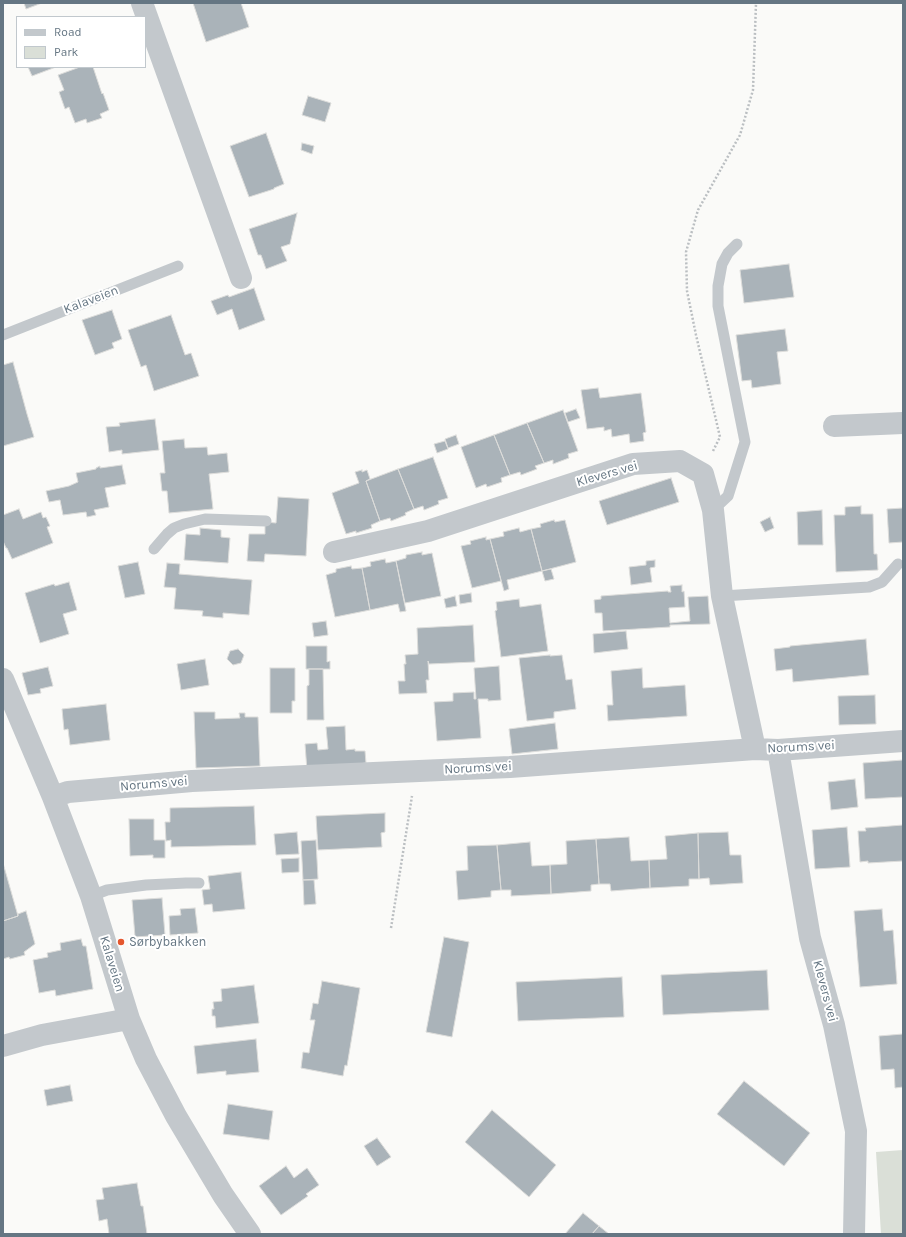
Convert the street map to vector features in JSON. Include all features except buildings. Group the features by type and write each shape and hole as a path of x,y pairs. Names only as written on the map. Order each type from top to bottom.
{"street":[{"path":"142,3 241,278"},
{"path":"834,426 903,423"},
{"name":"Klevers vei","path":"334,552 428,531 633,464 680,461 703,474 713,510 722,596 755,749"},
{"name":"Kalaveien","path":"3,678 53,797 91,896 129,1019 146,1058 176,1116 223,1195 250,1234"},
{"name":"Norums vei","path":"53,797 68,792 192,781 510,767 755,749 778,750 903,741"},
{"name":"Klevers vei","path":"778,750 810,938 834,1025 856,1131 854,1234"},
{"path":"3,1046 42,1035 129,1019"}],"lane":[{"path":"713,510 728,496 745,442 718,306 718,286 722,264 728,253 737,244"},
{"name":"Kalaveien","path":"3,335 178,266"},
{"path":"154,549 174,528 191,522 205,519 266,521"},
{"path":"722,596 869,587 882,582 898,564"},
{"path":"91,896 107,890 146,885 199,883"}],"path":[{"path":"391,928 416,771"}],"green space":[{"path":"903,1150 903,1234 881,1234 876,1152"}],"place":[{"name":"Sørbybakken","path":"121,942"}]}
